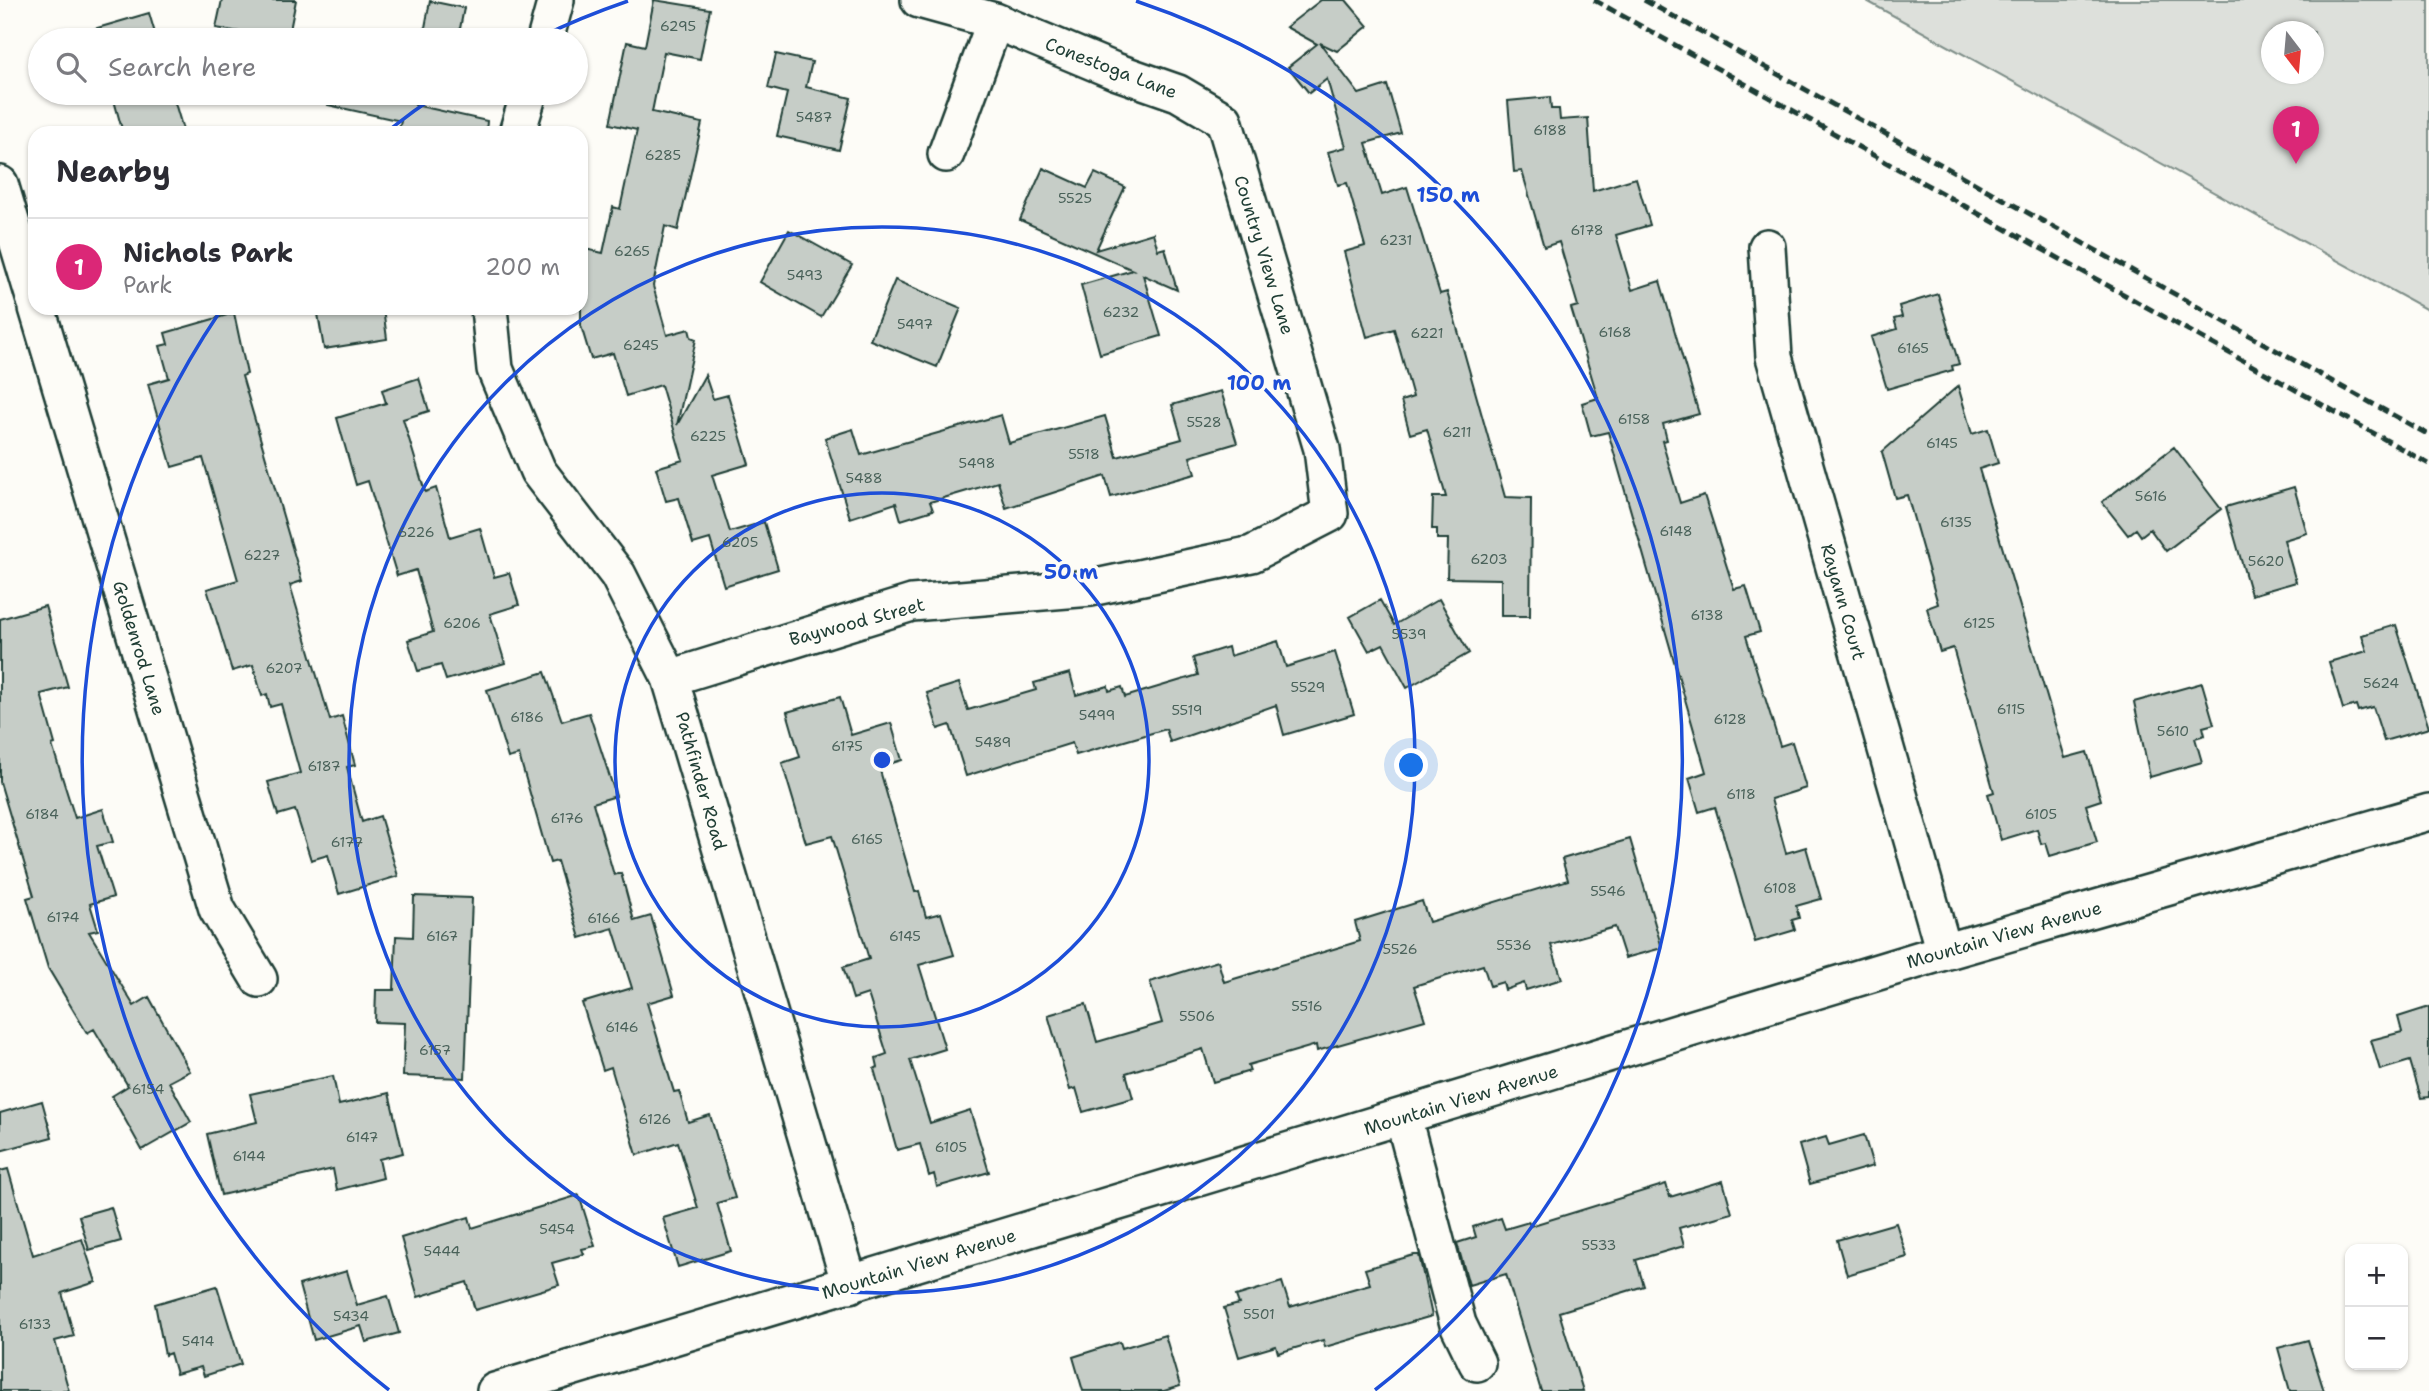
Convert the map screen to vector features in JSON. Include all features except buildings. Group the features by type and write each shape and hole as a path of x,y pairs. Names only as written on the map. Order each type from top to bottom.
{"street":[{"path":"548,28 556,0"},
{"name":"Conestoga Lane","path":"919,0 995,22 1115,71 1178,93 1224,120"},
{"path":"946,154 995,22"},
{"path":"519,126 525,105"},
{"name":"Country View Lane","path":"1224,120 1322,449 1330,514"},
{"path":"0,184 28,278"},
{"name":"Rayann Court","path":"1767,247 1773,357 1944,953"},
{"name":"Goldenrod Lane","path":"39,315 217,909 259,979"},
{"name":"Pathfinder Road","path":"490,315 495,369 538,471 618,575 670,678 849,1285"},
{"name":"Baywood Street","path":"670,678 912,603 1091,588 1252,554 1330,514"},
{"name":"Mountain View Avenue","path":"515,1388 1944,953 2429,812"},
{"path":"1403,1117 1458,1324 1477,1363"}],"shaded area":[{"path":"1865,0 2429,0 2429,311"}],"railway":[{"path":"1594,0 2429,464"},
{"path":"1644,0 2429,435"}],"place":[{"name":"Nichols Park","path":"2296,164"}]}
